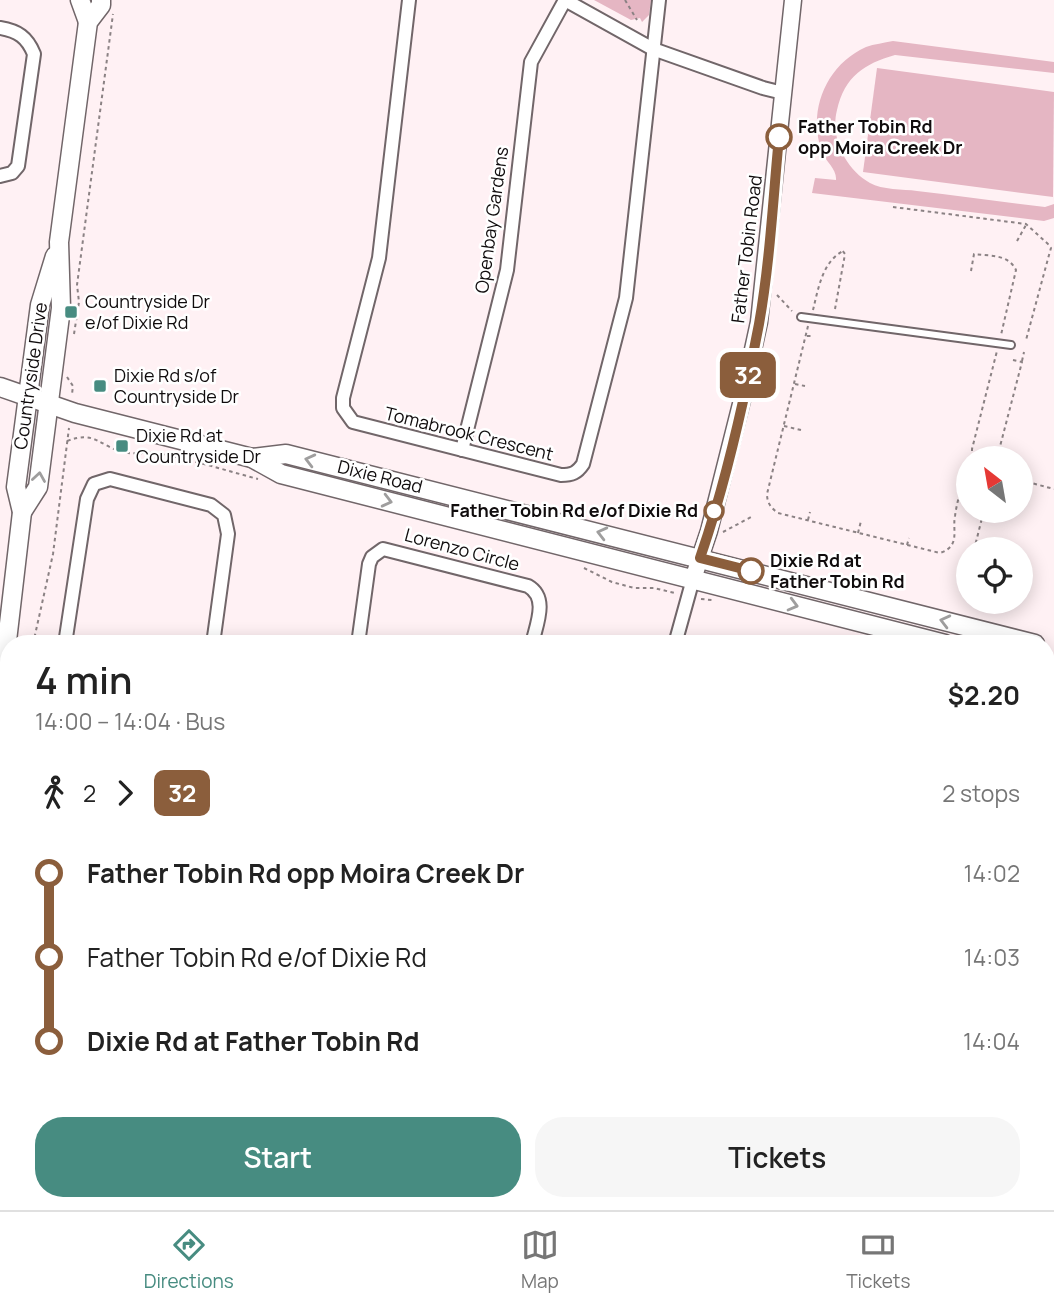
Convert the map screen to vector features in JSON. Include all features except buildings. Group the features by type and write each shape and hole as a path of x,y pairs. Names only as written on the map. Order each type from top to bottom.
{"main road":[{"name":"Countryside Drive","path":"22,512 38,487 61,309 59,242 88,22 80,0"},
{"name":"Countryside Drive","path":"88,22 101,5 101,0"},
{"name":"Countryside Drive","path":"8,635 22,512 16,487 27,396 40,305 59,242"},
{"name":"Dixie Road","path":"0,387 75,413 252,458 281,474 910,635"},
{"name":"Dixie Road","path":"252,458 286,454 1001,635"}],"street":[{"name":"Tomabrook Crescent","path":"409,0 379,258 343,398 343,408 353,422 561,475 571,475 583,464 626,298 659,0"},
{"name":"Openbay Gardens","path":"462,450 507,270 531,62 565,0"},
{"path":"565,0 653,49 783,93"},
{"name":"Father Tobin Road","path":"693,579 709,531 743,400 759,322 793,0"},
{"path":"0,28 13,30 23,36 34,54 18,166 12,173 0,176"},
{"path":"66,635 87,499 94,484 110,479 211,505 224,515 228,534 214,635"},
{"name":"Lorenzo Circle","path":"359,635 369,564 372,557 383,549 528,586 535,590 541,602 534,635"},
{"path":"677,635 693,579"}],"lane":[{"path":"801,317 1011,345"}],"path":[{"path":"625,0 637,20"},
{"path":"73,336 79,302 77,285 113,15"},
{"path":"893,207 1027,224 1051,248 1026,340"},
{"path":"1017,241 1027,224"},
{"path":"835,309 844,261 842,251 825,271 810,318 767,494 769,506 778,513 940,553 953,543 957,529 954,520 956,512"},
{"path":"971,271 974,254 1010,260 1016,270 973,446"},
{"path":"776,295 794,312"},
{"path":"806,336 813,336"},
{"path":"1000,446 1024,352"},
{"path":"1013,360 1021,362"},
{"path":"66,371 67,379 73,386"},
{"path":"794,384 804,386"},
{"path":"783,426 801,430"},
{"path":"35,635 52,554 67,441 79,436 93,437 113,449 127,453 154,453 253,478"},
{"path":"1033,483 1054,489"},
{"path":"808,521 810,512"},
{"path":"722,533 753,516"},
{"path":"858,534 861,521"},
{"path":"907,546 909,538"}],"shaded area":[{"path":"594,0 651,0 649,15 642,22 640,18 631,20"},
{"path":"893,41 1054,62 1054,73 895,55 865,67 845,88 835,120 838,141 853,169 870,183 886,188 1045,207 1054,204 1054,218 1044,221 812,193 815,178 836,180 835,172 822,152 818,136 817,121 823,91 840,65 852,55 866,47"},
{"path":"877,68 1054,92 1053,197 863,172"}],"bus line":[{"name":"32","path":"751,571 700,558 743,400 759,322 779,137"}],"place":[{"name":"Father Tobin Rd opp Moira Creek Dr","path":"779,137"},
{"name":"Countryside Dr e/of Dixie Rd","path":"71,312"},
{"name":"Dixie Rd s/of Countryside Dr","path":"100,386"},
{"name":"Dixie Rd at Countryside Dr","path":"122,446"},
{"name":"Father Tobin Rd e/of Dixie Rd","path":"714,511"},
{"name":"Dixie Rd at Father Tobin Rd","path":"751,571"}]}
